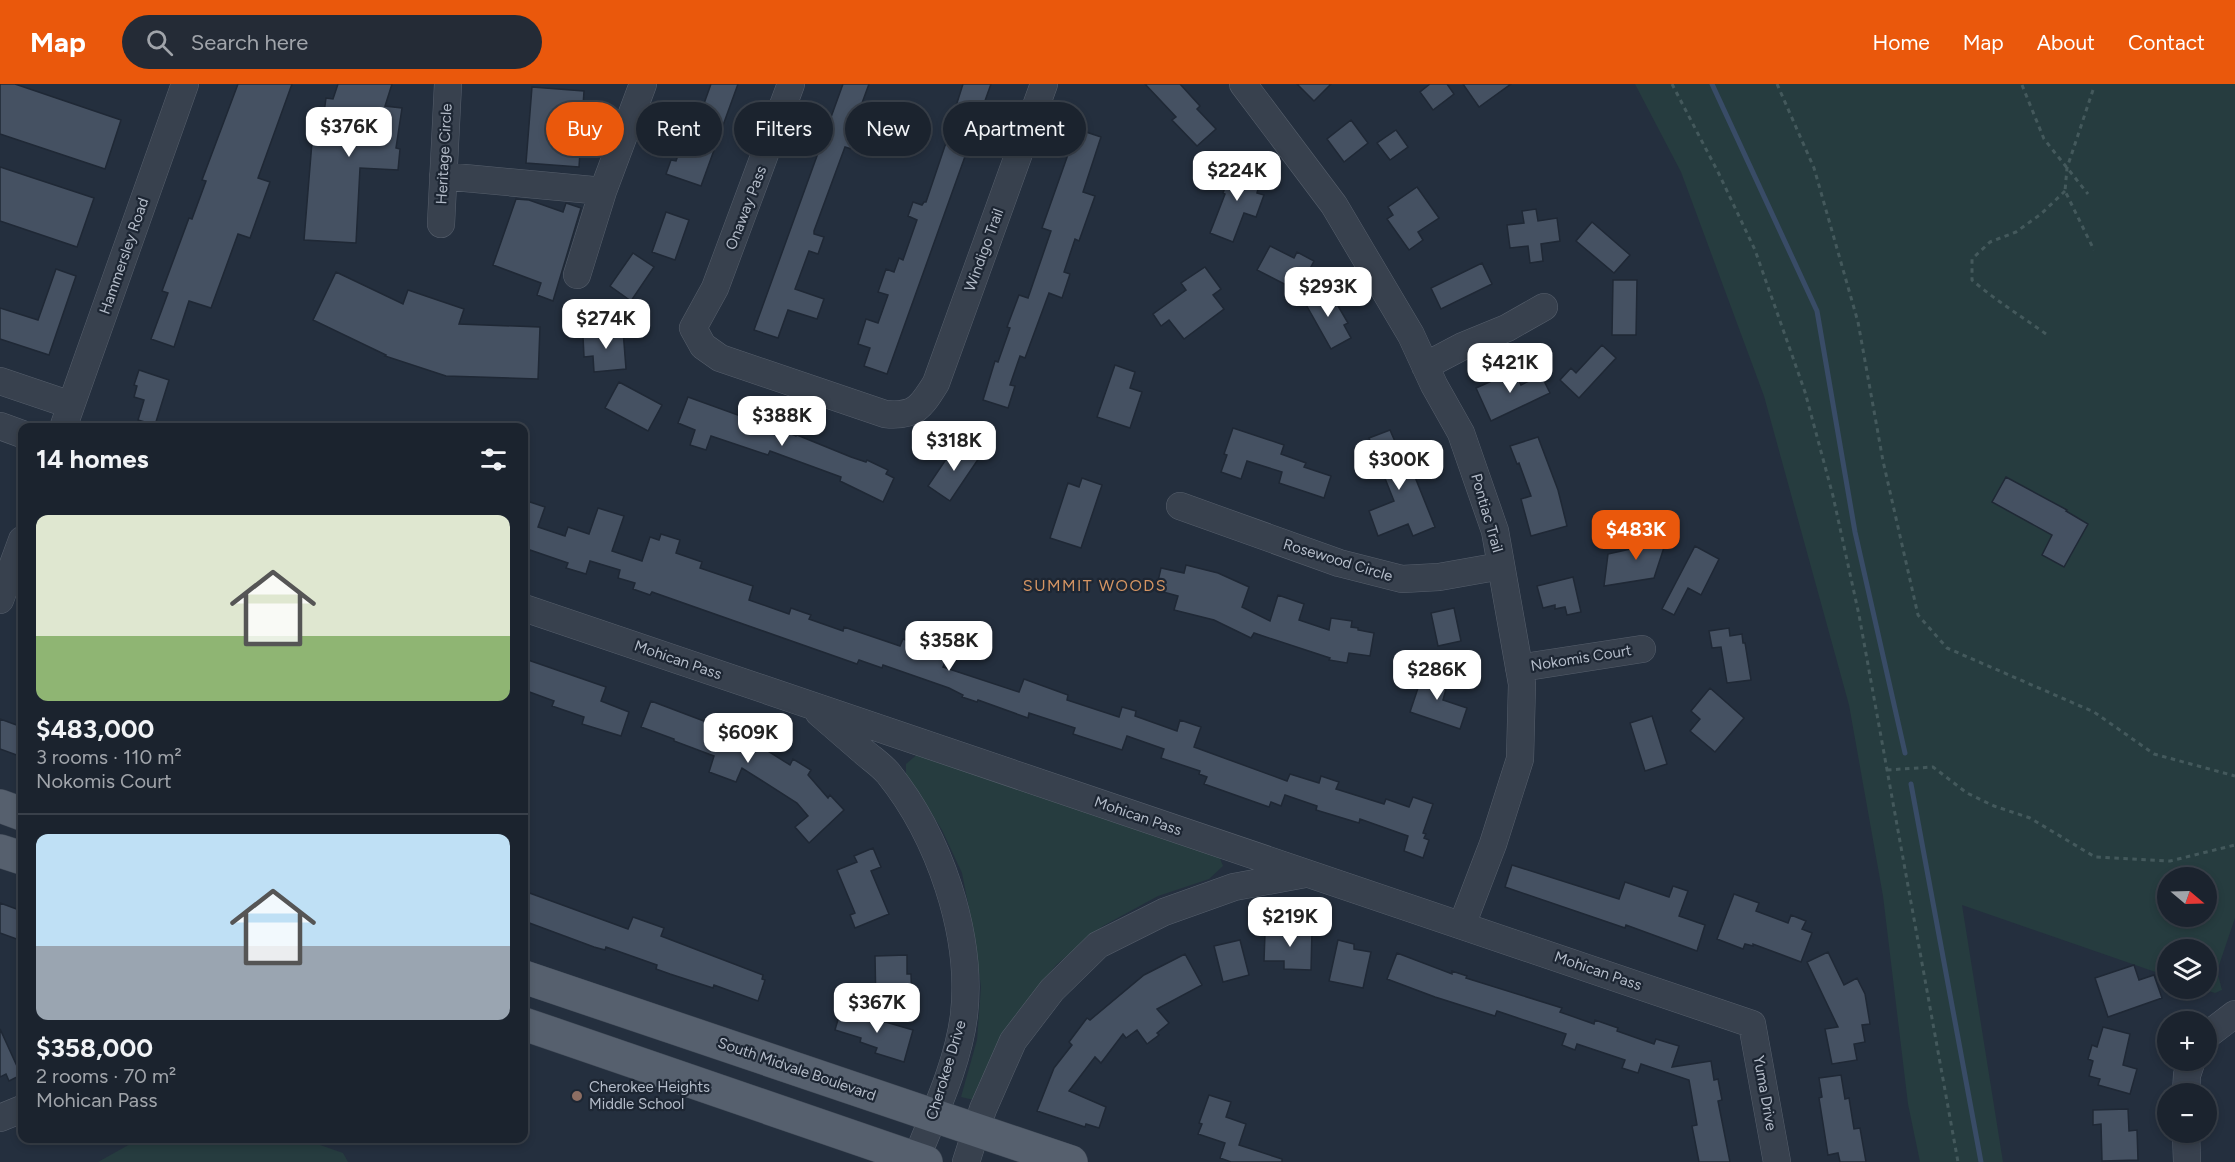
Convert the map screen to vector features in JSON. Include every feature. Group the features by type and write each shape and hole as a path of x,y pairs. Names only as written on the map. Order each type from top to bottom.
{"main road":[{"name":"South Midvale Boulevard","path":"528,978 1071,1162"},
{"path":"528,1025 919,1161"}],"street":[{"name":"Hammersley Road","path":"67,416 185,84"},
{"name":"Heritage Circle","path":"441,224 448,84"},
{"path":"577,275 603,190 643,84"},
{"name":"Onaway Pass","path":"791,84 715,288 693,328 703,346 720,358 885,414 902,415 914,411"},
{"name":"Windigo Trail","path":"914,411 924,402 936,383 1044,84"},
{"name":"Pontiac Trail","path":"1243,84 1334,205 1411,335 1465,443 1495,531 1522,684 1520,759 1493,844 1462,925"},
{"path":"443,176 603,190"},
{"path":"1425,366 1463,346 1507,328 1544,307"},
{"path":"0,381 67,416"},
{"path":"0,426 18,433"},
{"name":"Rosewood Circle","path":"1180,506 1339,563 1402,579 1439,578 1501,566"},
{"path":"0,600 18,551"},
{"name":"Mohican Pass","path":"528,609 1752,1024"},
{"name":"Nokomis Court","path":"1519,668 1642,649"},
{"name":"Cherokee Drive","path":"809,704 887,772 921,822 948,883 966,969 964,1004 956,1046 919,1161"},
{"path":"966,1162 975,1130 1013,1041 1052,990 1098,945 1164,912 1234,887 1306,873"},
{"path":"2217,1028 2235,1014"},
{"name":"Yuma Drive","path":"1752,1024 1778,1162"},
{"path":"0,1118 18,1111"},
{"path":"2186,1143 2187,1162"}],"path":[{"path":"1672,84 1755,250 1805,392 1833,496 1850,572 1958,1162"},
{"path":"1777,84 1814,168 1858,322 1883,461 1918,615 1947,648 2094,712 2154,754 2235,776"},
{"path":"2022,85 2044,139 2088,194"},
{"path":"2094,90 2067,168 2065,191 2094,250"},
{"path":"2046,334 1992,298 1972,280 1972,259 1990,242 2016,232 2041,214 2065,191"},
{"path":"1887,770 1933,767 1967,794 2030,818 2095,857 2170,861 2235,845"}],"green space":[{"path":"1635,84 2235,84 2235,918 2217,971 2217,939 2157,939 2157,973 1962,905 2003,1162 1920,1162 1908,1104 1883,896 1849,705 1764,396 1681,172"},
{"path":"920,752 1219,856 1223,866 1209,879 1158,896 1103,926 1056,965 1013,1019 974,1100 961,1097 977,1040 981,987 973,928 962,873 942,830 924,801 906,779 906,764"},
{"path":"2217,971 2222,990 2217,992"},
{"path":"132,1143 314,1143 343,1153 348,1162 98,1162"}],"building":[{"path":"0,84 15,84 121,120 105,169 0,134"},
{"path":"238,84 292,84 258,178 270,182 250,238 238,234 211,308 189,301 174,347 151,339 168,293 162,291 189,218 192,219 206,181 202,180"},
{"path":"338,84 392,84 385,106 402,108 396,148 400,149 398,170 360,168 356,243 304,240 312,142 320,143 326,98 333,99"},
{"path":"711,84 738,84 722,128 722,102 705,102"},
{"path":"843,84 869,84 862,102 845,102 845,147 814,231 814,234 824,237 818,254 809,251 795,289 824,299 817,319 788,310 778,338 754,330 817,156 833,156 833,112"},
{"path":"963,84 991,84 985,102 957,102"},
{"path":"1145,84 1180,84 1200,106 1197,109 1216,129 1197,146 1172,120 1176,117"},
{"path":"1297,84 1331,84 1314,101"},
{"path":"1430,84 1447,84 1454,94 1433,110 1420,92"},
{"path":"1463,84 1511,84 1479,107"},
{"path":"532,87 584,91 583,102 546,102 546,156 580,156 579,167 526,163"},
{"path":"1351,120 1368,143 1344,162 1327,139"},
{"path":"1396,130 1408,147 1390,160 1377,143"},
{"path":"1086,132 1101,137 1083,192 1095,196 1079,241 1075,239 1064,272 1070,274 1062,298 1049,293 1025,358 1020,356 1010,385 1015,386 1008,408 983,400 995,361 998,362 1010,328 1007,327 1019,295 1028,298 1051,231 1042,228 1067,156 1086,156"},
{"path":"943,152 943,156 965,156 887,374 864,366 870,348 858,344 866,319 878,323 888,295 878,292 886,269 894,272 899,258 903,260 917,220 908,216 913,202 922,205 926,202"},
{"path":"678,156 712,156 701,186 666,174 671,160 676,161"},
{"path":"1234,163 1255,171 1252,179 1257,181 1255,184 1259,185 1257,193 1264,195 1256,217 1244,213 1233,242 1210,233"},
{"path":"0,167 94,198 77,247 0,221"},
{"path":"1417,187 1439,218 1418,232 1423,240 1409,250 1387,219 1393,215 1388,207"},
{"path":"516,199 529,200 563,212 566,203 581,208 553,301 537,295 541,283 493,265"},
{"path":"1536,209 1538,221 1557,218 1560,241 1541,244 1543,261 1530,263 1528,246 1510,248 1507,225 1524,223 1522,211"},
{"path":"666,212 689,220 675,260 652,252"},
{"path":"1592,222 1630,255 1614,273 1576,241"},
{"path":"1270,246 1294,258 1297,252 1314,261 1298,291 1257,270"},
{"path":"633,253 654,267 631,301 610,286"},
{"path":"1482,263 1492,284 1441,309 1431,288"},
{"path":"1205,267 1221,289 1213,295 1224,309 1184,339 1169,320 1161,326 1153,314 1186,290 1181,283"},
{"path":"56,269 76,276 49,355 0,339 0,308 38,320"},
{"path":"336,272 403,304 408,290 464,309 459,324 540,327 538,379 446,376 385,356 313,320"},
{"path":"1613,280 1637,280 1636,335 1612,335"},
{"path":"1327,287 1348,323 1344,325 1351,338 1331,349 1304,301"},
{"path":"591,329 623,330 626,369 594,372 593,356 584,357 583,336 591,336"},
{"path":"1602,345 1616,358 1579,398 1560,380 1571,368 1576,373"},
{"path":"1115,365 1135,372 1130,388 1142,392 1130,428 1097,417"},
{"path":"139,370 169,380 156,423 138,420 144,400 134,397 137,386 134,385"},
{"path":"1514,371 1521,385 1541,375 1550,393 1491,421 1476,388"},
{"path":"619,382 662,405 648,431 605,408"},
{"path":"688,397 797,435 851,457 866,462 867,460 888,470 886,474 894,478 883,502 840,481 841,477 770,451 768,455 711,436 706,450 690,445 695,430 678,423"},
{"path":"1233,428 1284,445 1281,454 1306,463 1304,467 1331,476 1324,498 1279,483 1282,472 1247,461 1241,479 1221,472 1227,455 1224,454"},
{"path":"1390,430 1397,446 1400,445 1403,453 1405,452 1435,527 1413,536 1408,524 1378,536 1369,511 1394,501 1369,438"},
{"path":"1538,437 1558,490 1567,526 1531,536 1521,499 1531,496 1510,446"},
{"path":"957,443 979,458 950,501 928,486"},
{"path":"2006,477 2088,524 2064,567 2042,555 2052,535 1992,502"},
{"path":"1082,478 1102,485 1081,548 1050,538 1068,483 1079,487"},
{"path":"528,501 545,507 538,527 565,536 568,527 589,534 598,508 624,516 612,551 642,561 650,537 659,540 661,534 680,540 676,553 702,562 700,568 753,586 749,600 789,614 791,608 811,615 809,619 843,631 844,627 900,646 903,639 948,655 943,667 1019,692 1024,679 1068,695 1067,700 1119,717 1122,707 1136,711 1135,716 1177,731 1180,720 1201,727 1194,747 1287,781 1290,774 1319,783 1321,776 1339,782 1336,789 1384,804 1386,799 1409,807 1413,797 1433,804 1423,833 1426,834 1424,838 1429,840 1423,858 1404,851 1408,836 1360,819 1359,823 1316,810 1317,806 1285,795 1281,806 1271,802 1269,807 1204,784 1207,777 1199,774 1200,771 1161,758 1164,749 1127,736 1122,750 1073,734 1075,728 1029,713 1028,718 978,700 977,702 962,697 963,695 949,688 883,665 882,668 859,660 857,664 652,592 650,595 633,589 635,583 618,578 620,570 590,561 586,574 566,568 568,563 530,550 528,556"},
{"path":"1669,532 1654,578 1604,586 1608,554 1630,549 1633,541"},
{"path":"1695,546 1719,559 1701,595 1688,588 1674,615 1662,609"},
{"path":"1186,565 1218,573 1249,587 1242,607 1270,621 1278,595 1304,604 1299,620 1329,630 1331,618 1352,621 1351,627 1374,633 1370,656 1349,653 1347,663 1329,660 1330,658 1254,633 1251,638 1214,620 1174,610 1178,596 1156,590 1161,568 1184,573"},
{"path":"1573,577 1581,612 1567,615 1565,607 1555,609 1555,605 1543,608 1537,586"},
{"path":"1454,608 1461,641 1438,646 1431,613"},
{"path":"1729,628 1730,636 1742,634 1751,680 1727,683 1721,647 1712,648 1709,631"},
{"path":"528,660 606,687 601,701 629,712 621,736 582,724 584,717 552,706 554,701 528,691"},
{"path":"1424,670 1449,678 1443,700 1467,708 1460,729 1410,712"},
{"path":"1710,688 1744,718 1715,752 1690,731 1700,719 1691,711"},
{"path":"651,701 754,738 752,741 790,765 793,759 811,770 808,775 828,798 830,795 844,810 809,843 795,827 808,816 797,803 742,768 736,782 709,772 714,756 641,727"},
{"path":"1652,716 1667,764 1645,771 1630,723"},
{"path":"0,719 18,726 18,756 0,749"},
{"path":"873,848 881,867 871,871 889,914 855,928 850,915 855,913 837,870 857,862 854,856"},
{"path":"1512,865 1619,899 1625,882 1669,897 1673,886 1688,891 1679,916 1705,925 1697,951 1626,925 1625,928 1505,887"},
{"path":"528,892 628,929 633,917 664,928 661,936 763,975 762,979 765,980 758,1001 714,985 713,988 670,974 656,969 657,965 606,947 605,950 528,922"},
{"path":"1734,894 1759,903 1756,911 1788,923 1791,915 1806,921 1802,929 1812,933 1801,962 1753,944 1753,946 1745,944 1743,949 1717,939"},
{"path":"0,903 18,910 18,940 0,933"},
{"path":"1282,929 1312,929 1311,970 1284,969 1284,961 1264,961 1265,933 1282,933"},
{"path":"1240,940 1249,975 1223,982 1214,946"},
{"path":"1338,940 1354,944 1354,949 1371,952 1363,988 1329,981"},
{"path":"1828,952 1844,985 1857,978 1865,994 1870,1024 1862,1025 1865,1042 1854,1044 1857,1060 1832,1064 1825,1029 1838,1027 1807,962"},
{"path":"1397,953 1452,974 1452,971 1467,976 1466,978 1562,1008 1560,1012 1594,1024 1595,1020 1618,1028 1617,1031 1654,1044 1656,1039 1679,1046 1672,1067 1711,1061 1714,1080 1718,1079 1722,1100 1718,1101 1730,1162 1699,1162 1692,1126 1697,1125 1689,1080 1641,1064 1638,1073 1622,1068 1625,1060 1577,1044 1575,1050 1562,1045 1566,1034 1497,1011 1495,1016 1387,979"},
{"path":"1185,954 1202,985 1157,1009 1169,1023 1157,1033 1159,1035 1147,1044 1137,1030 1126,1038 1123,1034 1101,1063 1095,1057 1069,1091 1106,1107 1099,1128 1086,1124 1085,1127 1037,1111 1054,1068 1072,1045 1069,1042 1087,1018 1090,1020 1144,975"},
{"path":"907,955 907,974 911,974 912,1005 876,1006 875,956"},
{"path":"2134,965 2139,980 2154,975 2157,984 2157,999 2159,999 2108,1017 2095,978"},
{"path":"841,1009 913,1030 904,1062 875,1053 877,1048 860,1042 861,1038 835,1030"},
{"path":"2103,1027 2130,1034 2123,1065 2137,1069 2130,1094 2098,1085 2100,1079 2089,1076 2093,1061 2088,1059 2092,1045 2097,1047"},
{"path":"0,1029 18,1068 18,1076 9,1081 6,1074 0,1077"},
{"path":"1841,1075 1845,1099 1849,1098 1854,1129 1860,1128 1866,1162 1840,1162 1838,1153 1828,1155 1819,1098 1822,1097 1819,1078"},
{"path":"1209,1095 1231,1102 1226,1117 1246,1124 1239,1145 1282,1159 1282,1162 1231,1162 1220,1158 1225,1143 1198,1134 1202,1124 1199,1123"},
{"path":"2128,1109 2129,1131 2137,1130 2138,1160 2102,1161 2101,1124 2093,1125 2093,1110"}],"waterway":[{"path":"1712,84 1817,311 1855,532 1905,753"},
{"path":"1911,784 1981,1162"}],"place":[{"name":"Cherokee Heights Middle School","path":"577,1096"}],"district":[{"name":"SUMMIT WOODS","path":"1095,585"}]}
